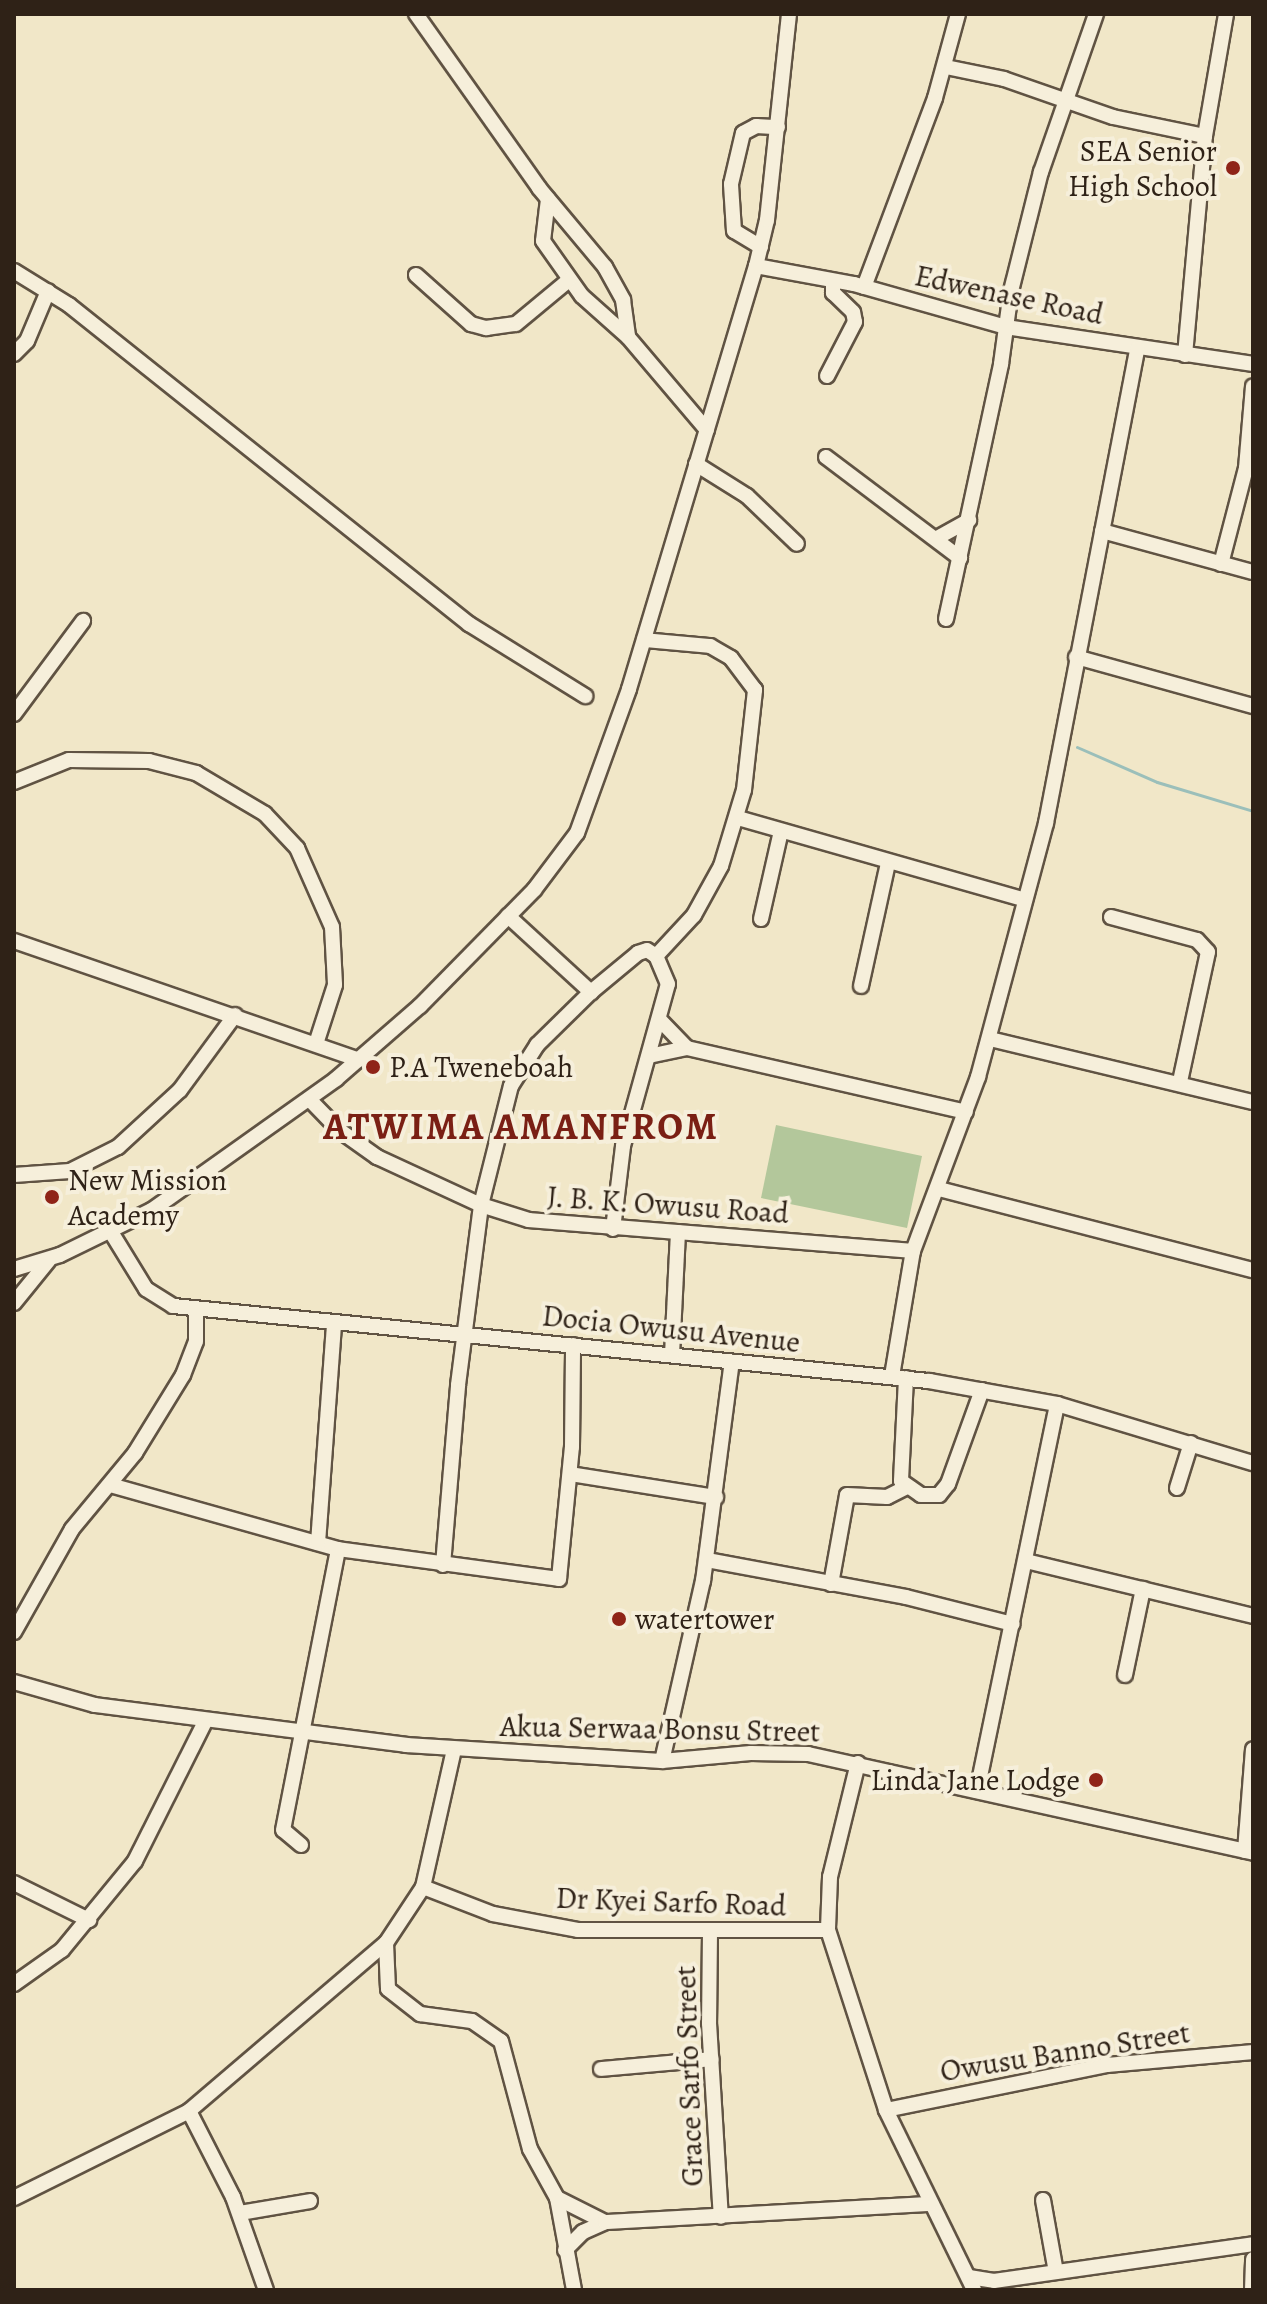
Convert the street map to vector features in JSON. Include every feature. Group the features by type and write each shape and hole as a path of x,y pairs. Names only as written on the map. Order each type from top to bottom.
{"street":[{"path":"416,14 548,199 588,243 621,293 628,337"},
{"path":"14,1269 49,1259 111,1232 230,1158 359,1060 508,916 583,823 644,640 761,247 778,127 789,14"},
{"path":"864,287 946,67 958,14"},
{"path":"946,619 969,520 1014,278 1065,98 1096,14"},
{"path":"1185,355 1205,136 1226,14"},
{"path":"946,67 1065,98 1113,117 1205,136"},
{"path":"761,247 734,231 731,184 743,133 756,126 778,127"},
{"path":"548,199 541,237 569,280 628,337 707,430"},
{"name":"Edwenase Road","path":"756,266 864,287 1006,327 1253,364"},
{"path":"14,271 48,291 235,434 469,624 585,696"},
{"path":"416,275 471,324 486,328 516,324 569,280"},
{"path":"827,376 855,322 853,312 833,293 833,281"},
{"path":"14,354 27,341 48,291"},
{"path":"905,1488 900,1475 899,1377 913,1251 939,1189 990,1039 1049,810 1137,349"},
{"path":"1221,564 1246,468 1253,386"},
{"path":"826,457 960,558"},
{"path":"696,464 747,496 797,544"},
{"path":"937,538 969,520"},
{"path":"1102,531 1253,572"},
{"path":"14,714 83,621"},
{"path":"644,640 710,646 731,658 755,690 754,732 738,818 711,887 694,915 656,956"},
{"path":"1076,657 1253,706"},
{"path":"14,782 69,760 149,761 215,781 274,822 297,848 332,927 335,985 316,1044"},
{"path":"738,818 1025,900"},
{"path":"761,919 781,831"},
{"path":"861,986 888,863"},
{"path":"508,916 591,992"},
{"path":"1111,917 1197,940 1208,952 1180,1081"},
{"path":"14,941 359,1060"},
{"path":"443,1565 464,1336 481,1205 501,1115 517,1073 537,1045 591,992 638,953 647,950 656,956 668,981 623,1146 613,1229"},
{"path":"14,1175 70,1171 118,1147 180,1090 235,1015"},
{"path":"659,1019 687,1048"},
{"path":"990,1039 1180,1081 1253,1102"},
{"path":"649,1056 687,1048 966,1112"},
{"name":"J. B. K. Owusu Road","path":"309,1099 339,1130 377,1157 481,1205 553,1225 913,1251"},
{"path":"939,1189 1253,1270"},
{"name":"Docia Owusu Avenue","path":"111,1232 152,1295 196,1310 899,1377 1057,1404 1253,1463"},
{"path":"672,1355 678,1232"},
{"path":"14,1303 49,1259"},
{"path":"14,1632 72,1529 110,1485 192,1359 196,1310"},
{"path":"318,1543 334,1323"},
{"path":"110,1485 338,1549 559,1579 570,1474 573,1345"},
{"path":"662,1761 707,1560 732,1362"},
{"path":"905,1488 932,1497 944,1490 982,1390"},
{"path":"977,1791 1057,1404"},
{"path":"1177,1488 1191,1443"},
{"path":"570,1474 716,1497"},
{"path":"831,1584 845,1497 893,1496 905,1488"},
{"path":"301,1845 283,1830 338,1549"},
{"path":"707,1560 1013,1624"},
{"path":"1026,1561 1253,1616"},
{"path":"1125,1675 1143,1589"},
{"name":"Akua Serwaa Bonsu Street","path":"14,1682 81,1702 205,1722 454,1749 662,1761 751,1753 808,1754 1249,1852"},
{"path":"14,1984 62,1950 89,1920 159,1819 205,1722"},
{"path":"14,2198 189,2111 386,1943 423,1887 454,1749"},
{"path":"1249,1852 1253,1749"},
{"path":"858,1763 830,1877 828,1930 886,2110 971,2284 991,2286 1056,2272 1253,2244"},
{"path":"14,1883 89,1920"},
{"name":"Dr Kyei Sarfo Road","path":"423,1887 493,1914 550,1926 710,1932 828,1930"},
{"name":"Grace Sarfo Street","path":"710,1932 712,2059 721,2217"},
{"path":"386,1943 388,1989 420,2014 472,2021 501,2041 530,2149 557,2198 574,2290"},
{"name":"Owusu Banno Street","path":"886,2110 1107,2065 1253,2052"},
{"path":"601,2069 712,2059"},
{"path":"189,2111 240,2213 266,2290"},
{"path":"557,2198 605,2222"},
{"path":"1043,2200 1056,2272"},
{"path":"240,2213 310,2201"},
{"path":"565,2250 583,2232 605,2222 930,2204"},
{"path":"1252,2290 1253,2259"}],"green space":[{"path":"776,1125 922,1156 907,1228 761,1198"}],"waterway":[{"path":"1077,747 1157,782 1253,811"},
{"path":"688,1609 695,1577"},
{"path":"676,1665 683,1635"},
{"path":"661,1731 674,1673"}],"place":[{"name":"SEA Senior High School","path":"1233,168"},
{"name":"P.A Tweneboah","path":"373,1067"},
{"name":"New Mission Academy","path":"52,1197"},
{"name":"watertower","path":"619,1619"},
{"name":"Linda Jane Lodge","path":"1096,1780"}],"district":[{"name":"ATWIMA AMANFROM","path":"521,1127"}]}
